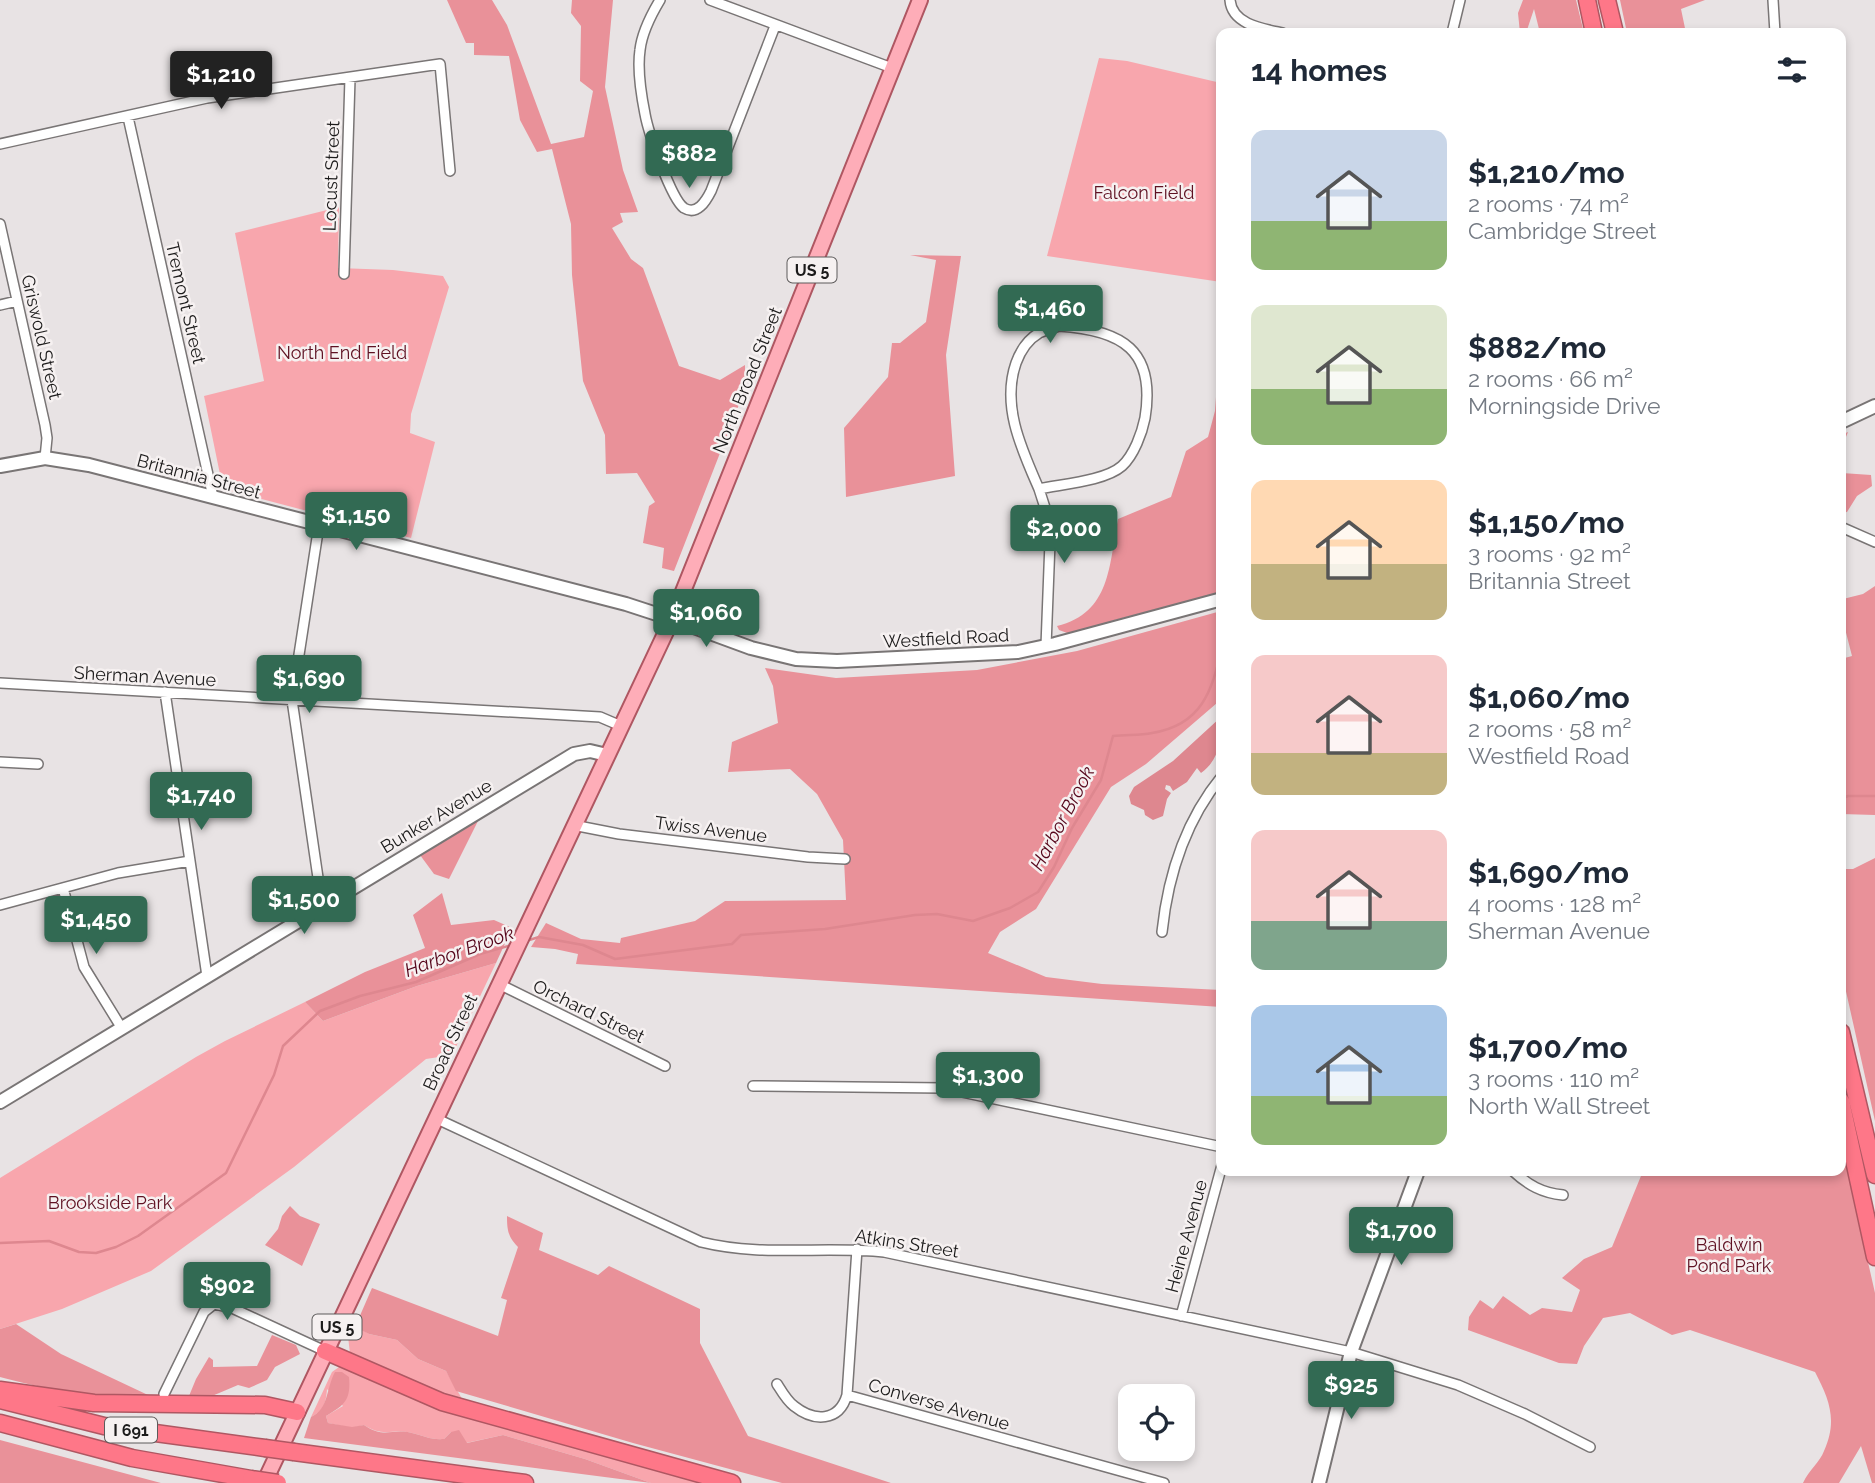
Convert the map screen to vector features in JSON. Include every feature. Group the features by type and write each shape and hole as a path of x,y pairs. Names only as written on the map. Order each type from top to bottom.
{"highway":[{"path":"1587,0 1593,28"},
{"path":"1607,0 1614,28"},
{"path":"1846,1053 1875,1175"},
{"path":"1846,1124 1875,1257"},
{"path":"325,1352 442,1402 732,1483"},
{"path":"0,1390 94,1403 265,1405 297,1412"},
{"name":"I 691","path":"0,1399 104,1426 525,1483"},
{"name":"I 691","path":"0,1423 132,1458 278,1483"}],"main road":[{"name":"North Broad Street","path":"673,618 920,0"},
{"name":"Broad Street","path":"257,1481 297,1412 673,618"}],"street":[{"path":"660,0 642,39 639,68 641,92 651,136 666,176 679,203 691,210 704,204 712,190 775,26"},
{"path":"710,0 892,68"},
{"path":"1230,0 1230,8 1240,19 1260,28"},
{"path":"1453,28 1460,0"},
{"path":"1773,0 1775,28"},
{"path":"0,145 207,98 440,64 450,170"},
{"name":"Locust Street","path":"344,274 350,78"},
{"name":"Tremont Street","path":"128,117 213,497"},
{"name":"Griswold Street","path":"0,225 45,425 45,458"},
{"path":"0,305 18,301"},
{"path":"1040,489 1105,475 1122,466 1134,449 1143,428 1148,383 1143,362 1130,347 1111,336 1082,327 1059,326 1037,334 1021,350 1011,378 1012,410 1018,440 1040,489 1048,517 1050,542 1046,646"},
{"path":"1846,420 1875,406"},
{"name":"Britannia Street","path":"0,467 45,458 89,465 673,618"},
{"path":"319,525 292,700 322,905"},
{"path":"1846,529 1875,542"},
{"name":"Westfield Road","path":"673,618 766,653 796,659 837,661 999,654 1046,646 1216,601"},
{"name":"Sherman Avenue","path":"0,683 600,717 621,726"},
{"path":"165,692 207,976"},
{"name":"Bunker Avenue","path":"0,1102 574,754 590,751 607,755"},
{"path":"0,762 38,764"},
{"path":"1161,932 1179,850 1193,817 1216,784"},
{"name":"Twiss Avenue","path":"573,825 630,835 845,859"},
{"path":"0,905 118,873 190,861"},
{"path":"64,888 84,967 121,1027"},
{"name":"Orchard Street","path":"499,984 666,1066"},
{"path":"753,1086 943,1088 1216,1146"},
{"name":"Atkins Street","path":"435,1118 701,1242 739,1250 857,1250 910,1257 1351,1352 1458,1385 1525,1414 1590,1447"},
{"name":"Heine Avenue","path":"1181,1316 1219,1176"},
{"path":"1319,1483 1351,1352 1416,1176"},
{"path":"1518,1176 1538,1190 1563,1195"},
{"name":"Converse Avenue","path":"857,1250 846,1395 1164,1483"},
{"path":"164,1394 204,1312 214,1304 232,1308 325,1352"},
{"path":"777,1384 791,1405 810,1415 835,1415 841,1410 846,1395"}],"green space":[{"path":"447,0 492,0 507,25 551,144 584,137 593,91 580,81 581,26 571,13 572,0 613,0 605,87 623,170 638,212 620,213 623,222 612,228 631,259 643,268 679,366 720,380 745,365 745,389 674,571 662,568 664,548 643,543 649,506 655,502 637,473 606,474 605,435 583,381 572,275 571,224 552,149 537,152 520,120 509,56 474,55 474,43 466,43"},
{"path":"1523,0 1576,0 1583,28 1539,28 1534,9 1528,28 1520,28 1518,13"},
{"path":"1620,0 1705,0 1681,9 1685,28 1626,28"},
{"name":"Falcon Field","path":"1099,58 1127,61 1216,82 1216,281 1047,256"},
{"name":"North End Field","path":"339,207 338,268 393,270 443,276 449,287 411,414 410,433 435,442 411,538 223,489 204,396 264,381 235,233"},
{"path":"910,255 961,256 946,355 955,476 846,497 844,428 888,377 892,343 900,343 926,322 936,260"},
{"path":"1216,397 1216,593 1070,634 1059,630 1057,626 1075,620 1098,599 1109,570 1118,519 1171,497 1186,451 1208,437"},
{"path":"1846,473 1871,475 1872,486 1857,496 1847,512"},
{"path":"1875,586 1875,815 1846,814 1846,658 1852,656 1846,633 1846,598 1863,594"},
{"path":"1216,612 1216,704 1146,764 1111,787 1036,909 1000,932 988,953 1046,977 1102,984 1216,990 1216,1007 576,964 578,954 531,947 546,923 581,939 620,943 621,938 695,921 725,901 846,900 843,840 817,794 790,769 728,772 732,742 778,723 773,686 765,668 836,678 977,670 1077,651"},
{"path":"479,819 449,879 434,874 420,855"},
{"path":"1875,858 1875,1121 1846,991 1846,869 1853,869"},
{"path":"442,893 451,925 494,920 512,928 496,963 417,986 323,1021 305,1002 365,972 425,948 413,915"},
{"name":"Brookside Park","path":"496,963 452,1055 426,1059 294,1167 151,1271 62,1309 0,1329 0,1178 196,1057 305,1002 323,1021 417,986"},
{"name":"Baldwin Pond Park","path":"1846,1165 1875,1293 1875,1483 1872,1483 1861,1446 1839,1483 1803,1483 1822,1455 1831,1420 1828,1401 1815,1372 1690,1330 1672,1335 1630,1313 1603,1318 1584,1346 1577,1364 1559,1363 1468,1330 1469,1317 1480,1300 1493,1309 1503,1296 1530,1315 1542,1308 1572,1312 1580,1290 1562,1278 1584,1259 1612,1247 1641,1176 1846,1176"},
{"path":"290,1206 300,1216 320,1224 302,1266 265,1245 278,1229 282,1216"},
{"path":"507,1216 543,1233 539,1250 598,1275 609,1266 700,1309 700,1343 748,1436 891,1483 782,1483 633,1443 456,1391 446,1371 418,1359 397,1340 369,1334 355,1327 372,1288 498,1336 507,1300 501,1298 518,1247 509,1233"},
{"path":"16,1324 61,1354 148,1395 93,1396 0,1377 0,1329"},
{"path":"354,1325 369,1334 397,1340 418,1359 446,1371 465,1404 350,1354 348,1336"},
{"path":"272,1335 296,1345 300,1354 275,1367 267,1380 249,1388 238,1385 212,1396 189,1396 209,1357 213,1360 213,1367 257,1366"},
{"path":"339,1367 450,1412 713,1483 651,1483 585,1459 503,1435 466,1443 451,1432 444,1439 435,1439 405,1432 377,1431 364,1425 352,1428 328,1423 326,1416 343,1406 327,1389 324,1406 311,1417 332,1372"},
{"path":"335,1372 342,1372 349,1377 349,1391 342,1405 326,1416 328,1423 352,1427 364,1425 377,1431 405,1432 439,1439 459,1430 467,1443 503,1435 585,1459 651,1483 304,1438 311,1417 324,1403"},
{"path":"0,1440 161,1483 0,1483"}],"shaded area":[{"path":"1216,722 1216,755 1201,773 1197,768 1187,782 1173,791 1166,785 1165,789 1171,793 1163,816 1153,820 1145,815 1144,810 1131,804 1129,796 1134,787 1173,761"}],"waterway":[{"name":"Harbor Brook","path":"526,941 539,937 583,945 615,959 732,944 741,935 825,929 915,915 937,914 973,921 1010,908 1038,892 1054,867 1072,828 1101,780 1113,736 1147,734 1169,729 1183,722 1202,704 1216,670"},
{"name":"Harbor Brook","path":"1846,797 1875,796"},
{"name":"Harbor Brook","path":"0,1243 49,1241 79,1252 96,1253 138,1236 226,1173 274,1075 283,1046 320,1011 360,996 416,982 480,954 512,945"}]}
